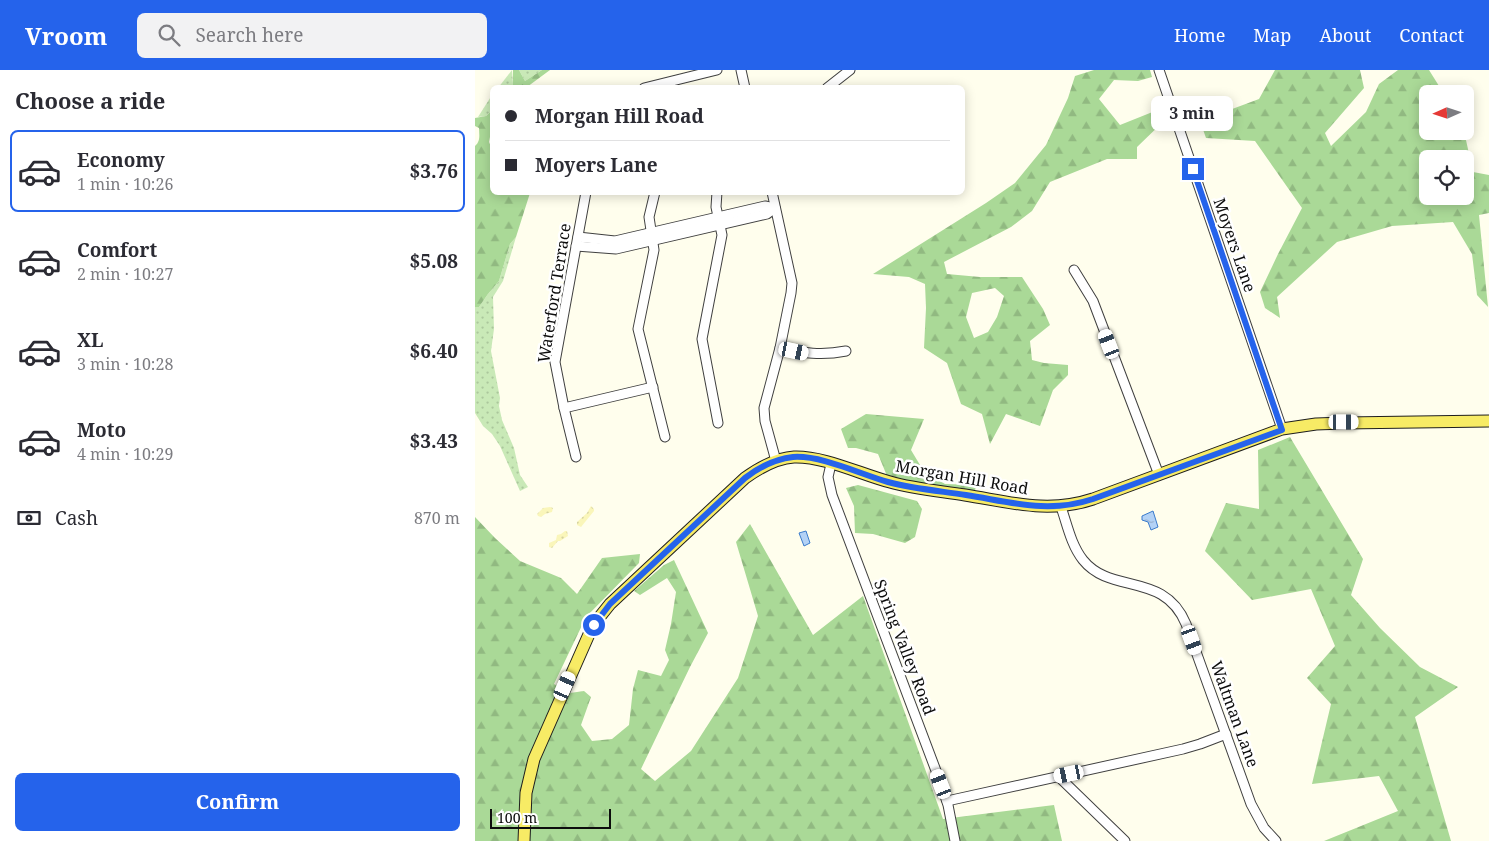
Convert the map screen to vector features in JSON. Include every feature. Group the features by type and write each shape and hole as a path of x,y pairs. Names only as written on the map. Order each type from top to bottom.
{"main road":[{"name":"Morgan Hill Road","path":"524,841 526,793 533,758 590,632 598,619 610,604 745,478 766,465 792,457 818,459 889,482 917,488 1037,506 1061,507 1076,505 1282,430 1344,422 1489,421"}],"street":[{"path":"656,85 717,70"},
{"path":"741,70 744,85"},
{"path":"831,85 849,70"},
{"name":"Moyers Lane","path":"1159,70 1282,430"},
{"name":"Waterford Terrace","path":"576,457 555,362 585,195"},
{"path":"654,195 649,217 654,250 639,329 665,437"},
{"path":"717,195 716,206 722,235 702,339 718,422"},
{"path":"772,195 792,283 780,348 764,408 764,415 776,461"},
{"path":"577,242 615,241 652,236 719,220 765,206 775,208"},
{"path":"1074,270 1093,301 1159,474"},
{"path":"780,348 808,354 846,351"},
{"path":"564,408 653,387"},
{"name":"Spring Valley Road","path":"831,464 828,477 832,496 947,801 955,841"},
{"name":"Waltman Lane","path":"1061,507 1077,551 1090,567 1109,577 1155,591 1170,601 1178,610 1186,624 1253,809 1263,828 1276,841"},
{"path":"947,801 1188,748 1226,734"},
{"path":"1058,776 1125,841"}],"green space":[{"path":"512,70 512,85 500,85"},
{"path":"513,70 519,70 525,81 542,70 550,70 530,85 513,84"},
{"path":"519,70 542,70 525,81"},
{"path":"1094,70 1150,70 1152,77 1138,81 1114,80 1099,99 1120,125 1160,109 1165,120 1137,147 1137,159 1107,159 1050,182 1032,211 1011,227 944,262 947,274 980,277 1022,277 1043,309 1050,325 1030,341 1032,360 1068,365 1068,375 1053,390 1040,426 1006,414 990,444 982,414 961,404 947,363 924,348 925,284 909,277 873,274 1015,183 1046,145 1068,98 1075,76","holes":["995,288 1004,296 997,317 988,332 974,338 966,317 972,293"]},
{"path":"1275,70 1360,70 1364,88 1325,133 1331,146 1366,112 1379,84 1398,70 1429,70 1438,85 1419,85 1419,140 1466,140 1468,150 1419,150 1419,205 1474,205 1474,172 1489,175 1489,213 1479,215 1488,307 1477,295 1472,254 1453,222 1392,226 1337,242 1277,297 1280,318 1265,308 1260,292 1302,208 1255,141 1206,138 1200,121 1259,99"},
{"path":"490,98 490,112 486,116 478,117"},
{"path":"490,112 490,195 529,195 516,237 510,244 499,281 479,307 475,307 475,146 478,142 479,128 475,126 475,118 486,116"},
{"path":"516,237 503,281 493,297 494,329 491,351 502,420 514,448 520,475 528,487 520,491 500,446 475,413 475,307 479,307 499,281 510,244"},
{"path":"866,414 924,419 911,450 923,470 945,484 976,485 975,491 910,483 887,476 878,454 856,448 848,448 841,429"},
{"path":"1290,437 1363,559 1351,595 1380,628 1420,667 1458,687 1415,717 1451,841 1324,841 1398,811 1379,776 1312,784 1331,704 1307,678 1335,646 1311,589 1252,600 1205,551 1226,503 1259,509 1258,450"},
{"path":"858,485 917,501 922,509 915,537 905,543 873,534 855,533 854,506 846,488"},
{"path":"475,517 520,561 561,578 577,594 602,558 640,554 639,563 586,617 554,684 570,693 584,691 591,697 581,725 592,741 612,739 629,725 633,689 638,670 661,676 669,660 665,650 676,592 667,578 640,595 634,591 664,565 674,560 708,633 641,769 655,781 691,751 738,678 758,616 736,542 750,524 813,635 863,596 943,819 1054,805 1062,841 475,841"}],"sand":[{"path":"591,506 594,511 581,527 577,525 577,522 587,513"},
{"path":"543,508 553,508 552,512 541,517 538,516 537,514"},
{"path":"567,531 568,536 558,541 552,548 549,547 549,543 556,540 557,535"}],"water":[{"path":"1153,511 1158,527 1151,530 1148,522 1142,520 1142,516"},
{"path":"806,531 810,543 804,546 799,533"}],"route":[{"path":"594,625 610,604 745,478 766,465 781,460 792,457 813,458 889,482 929,491 1045,507 1058,507 1076,505 1282,430 1193,169"}]}
